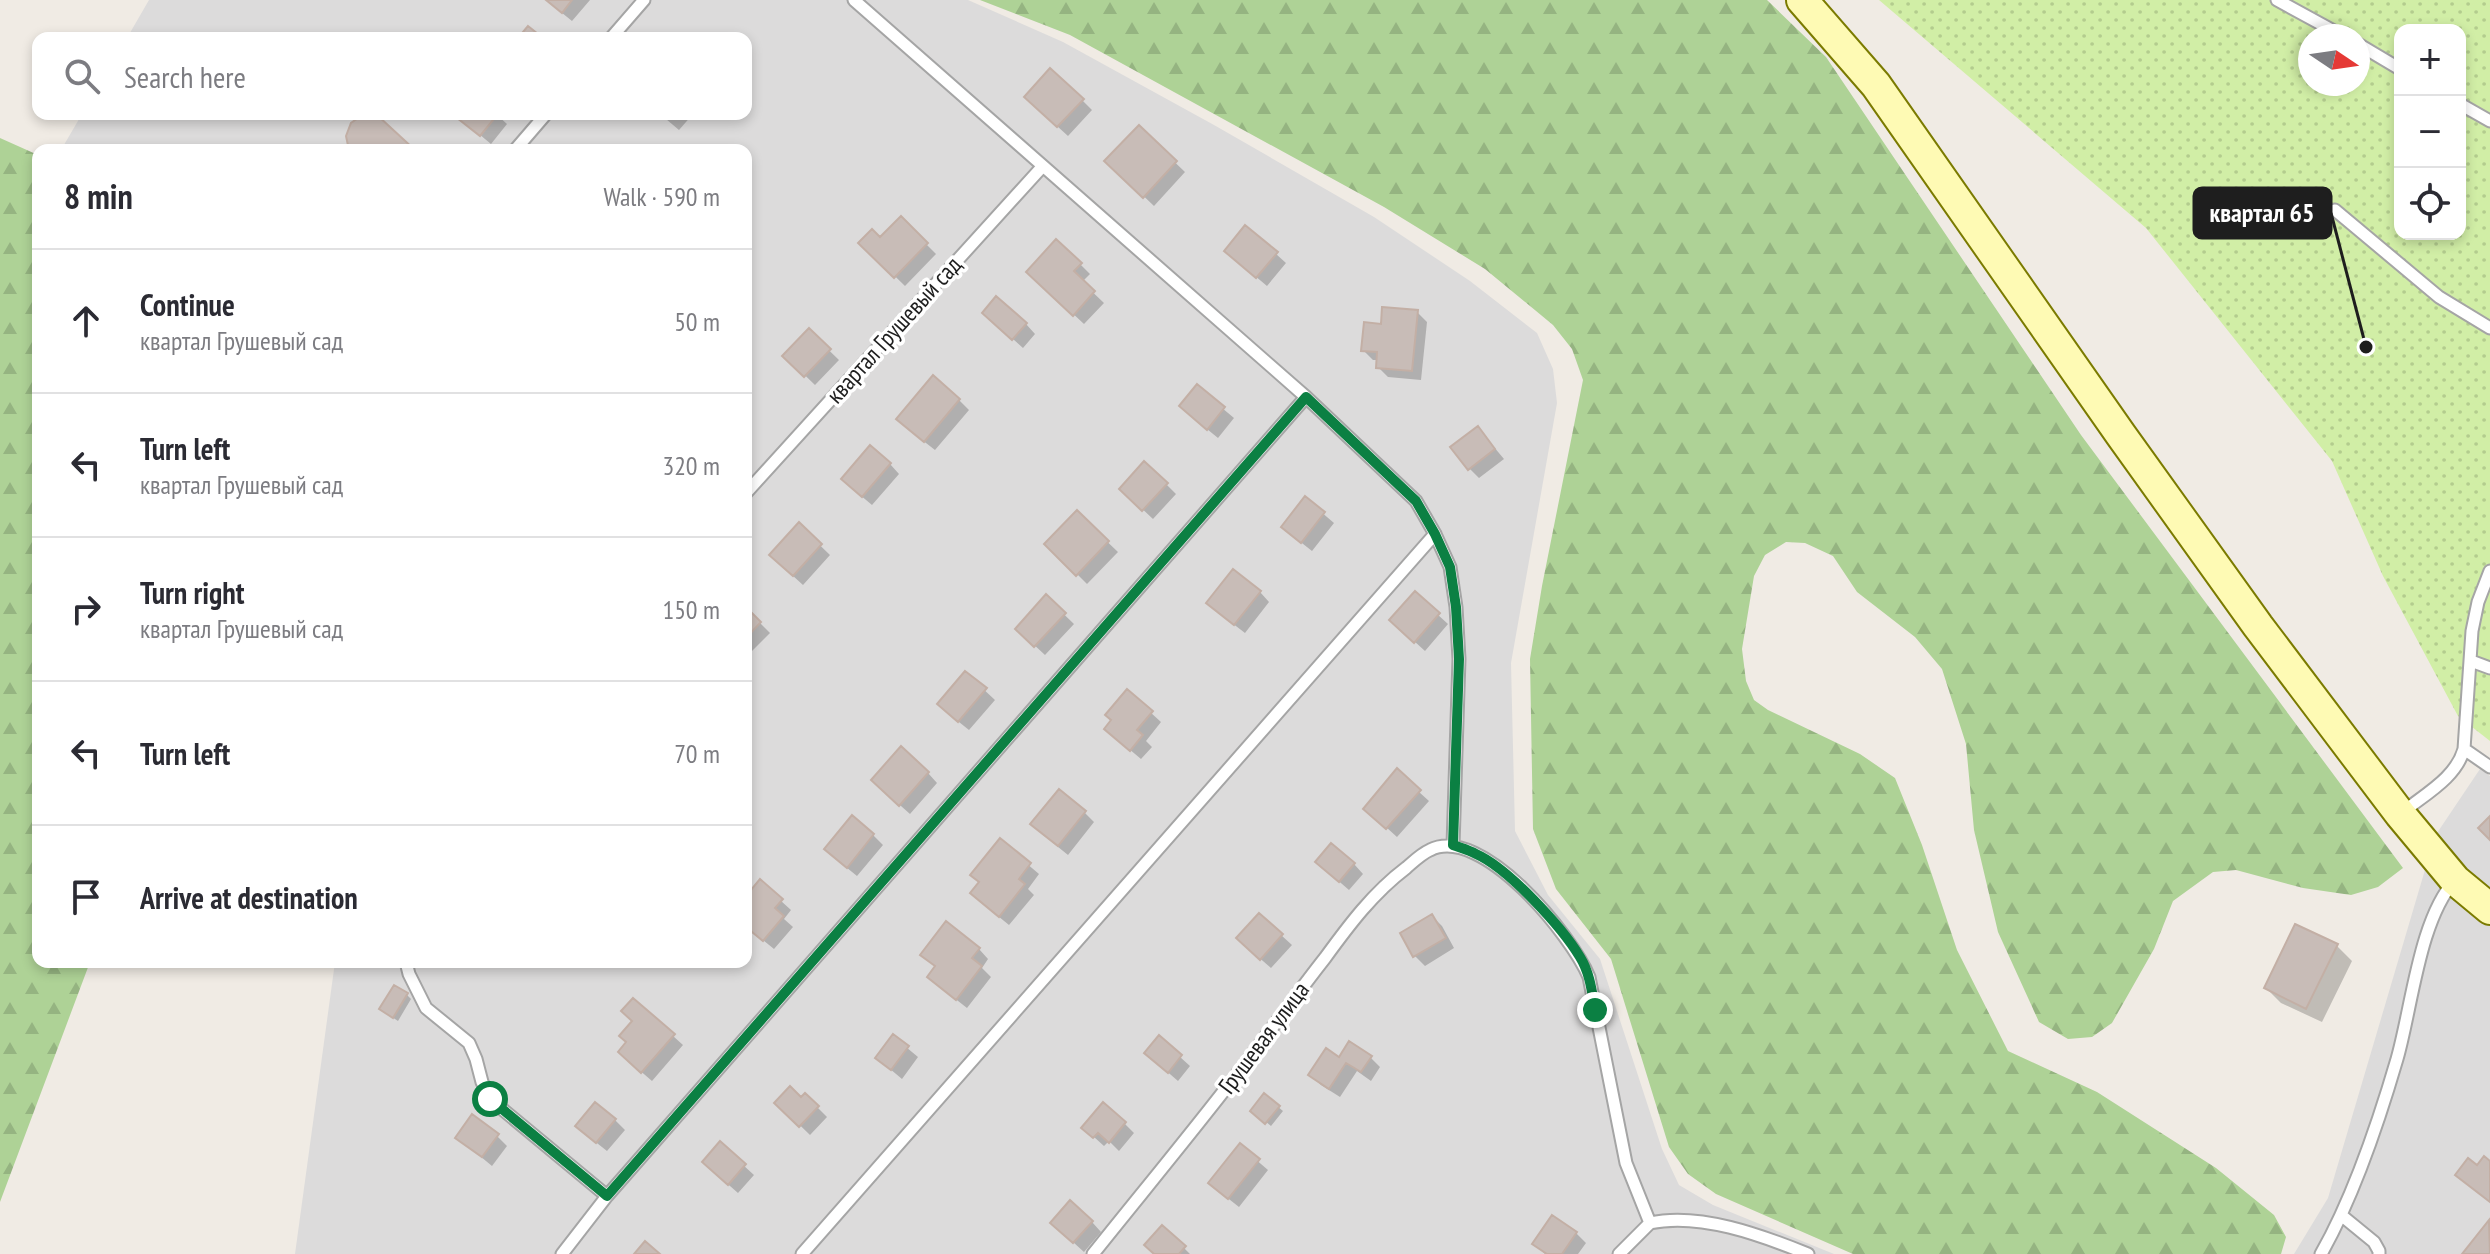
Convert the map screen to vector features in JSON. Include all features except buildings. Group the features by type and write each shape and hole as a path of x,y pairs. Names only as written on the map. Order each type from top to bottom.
{"street":[{"path":"1802,0 1876,85 2258,626 2400,814 2455,880 2490,909"}],"lane":[{"path":"616,32 644,0"},
{"path":"854,0 1306,397 1416,501 1450,567 1458,633 1453,845 1478,854 1503,871 1581,958 1589,977 1626,1163 1650,1223"},
{"path":"2277,0 2321,24"},
{"path":"2370,51 2394,65"},
{"path":"2466,107 2490,121"},
{"path":"520,144 541,120"},
{"name":"квартал Грушевый сад","path":"752,486 1042,167"},
{"path":"2335,210 2439,297 2490,328"},
{"path":"562,1254 607,1196 1306,397"},
{"path":"802,1254 1435,534"},
{"path":"2400,814 2453,772 2460,762 2464,749 2472,631 2478,602 2490,571"},
{"path":"2471,661 2490,668"},
{"path":"2464,749 2490,767"},
{"name":"Грушевая улица","path":"1093,1254 1238,1073 1362,907 1430,849 1453,845"},
{"path":"2321,1254 2358,1174 2397,1058 2432,916 2443,893 2455,880"},
{"path":"408,968 426,1008 469,1043 490,1099 607,1196"},
{"path":"2341,1215 2374,1242 2379,1254"},
{"path":"1619,1254 1650,1223 1667,1220 1706,1222 1808,1254"}],"shaded area":[{"path":"149,0 968,0 1063,42 1214,125 1374,217 1470,281 1537,333 1553,369 1557,403 1511,663 1515,831 1548,895 1600,959 1662,1149 1679,1185 1713,1205 1834,1254 295,1254 334,968 752,968 752,144 64,144 78,120 752,120 752,32 130,32"},
{"path":"2480,769 2490,776 2490,1254 2294,1254 2328,1198 2435,836"}],"green space":[{"path":"980,0 1767,0 1826,57 2081,435 2403,868 2378,887 2351,895 2303,888 2236,870 2213,872 2173,901 2154,949 2112,1023 2092,1037 2068,1039 2039,1022 1998,932 1974,830 1966,744 1942,669 1915,637 1857,592 1833,556 1805,543 1786,542 1765,555 1754,576 1742,649 1746,681 1754,700 1768,710 1860,754 1895,778 1922,845 1957,950 2008,1051 2097,1092 2216,1168 2274,1215 2286,1237 2281,1254 1853,1254 1716,1194 1688,1174 1669,1147 1611,959 1556,889 1533,829 1530,659 1583,380 1572,349 1553,325 1485,269 1384,207 1070,35"},
{"path":"1879,0 2490,0 2490,741 2458,716 2383,576 2332,461 2146,228"},
{"path":"0,138 32,152 32,968 88,968 0,1202"}],"place":[{"name":"квартал 65","path":"2366,347"}],"route":[{"path":"490,1099 607,1196 1306,397 1416,501 1435,534 1450,567 1456,607 1459,659 1453,845 1478,854 1503,871 1567,938 1589,977 1595,1010"}]}
